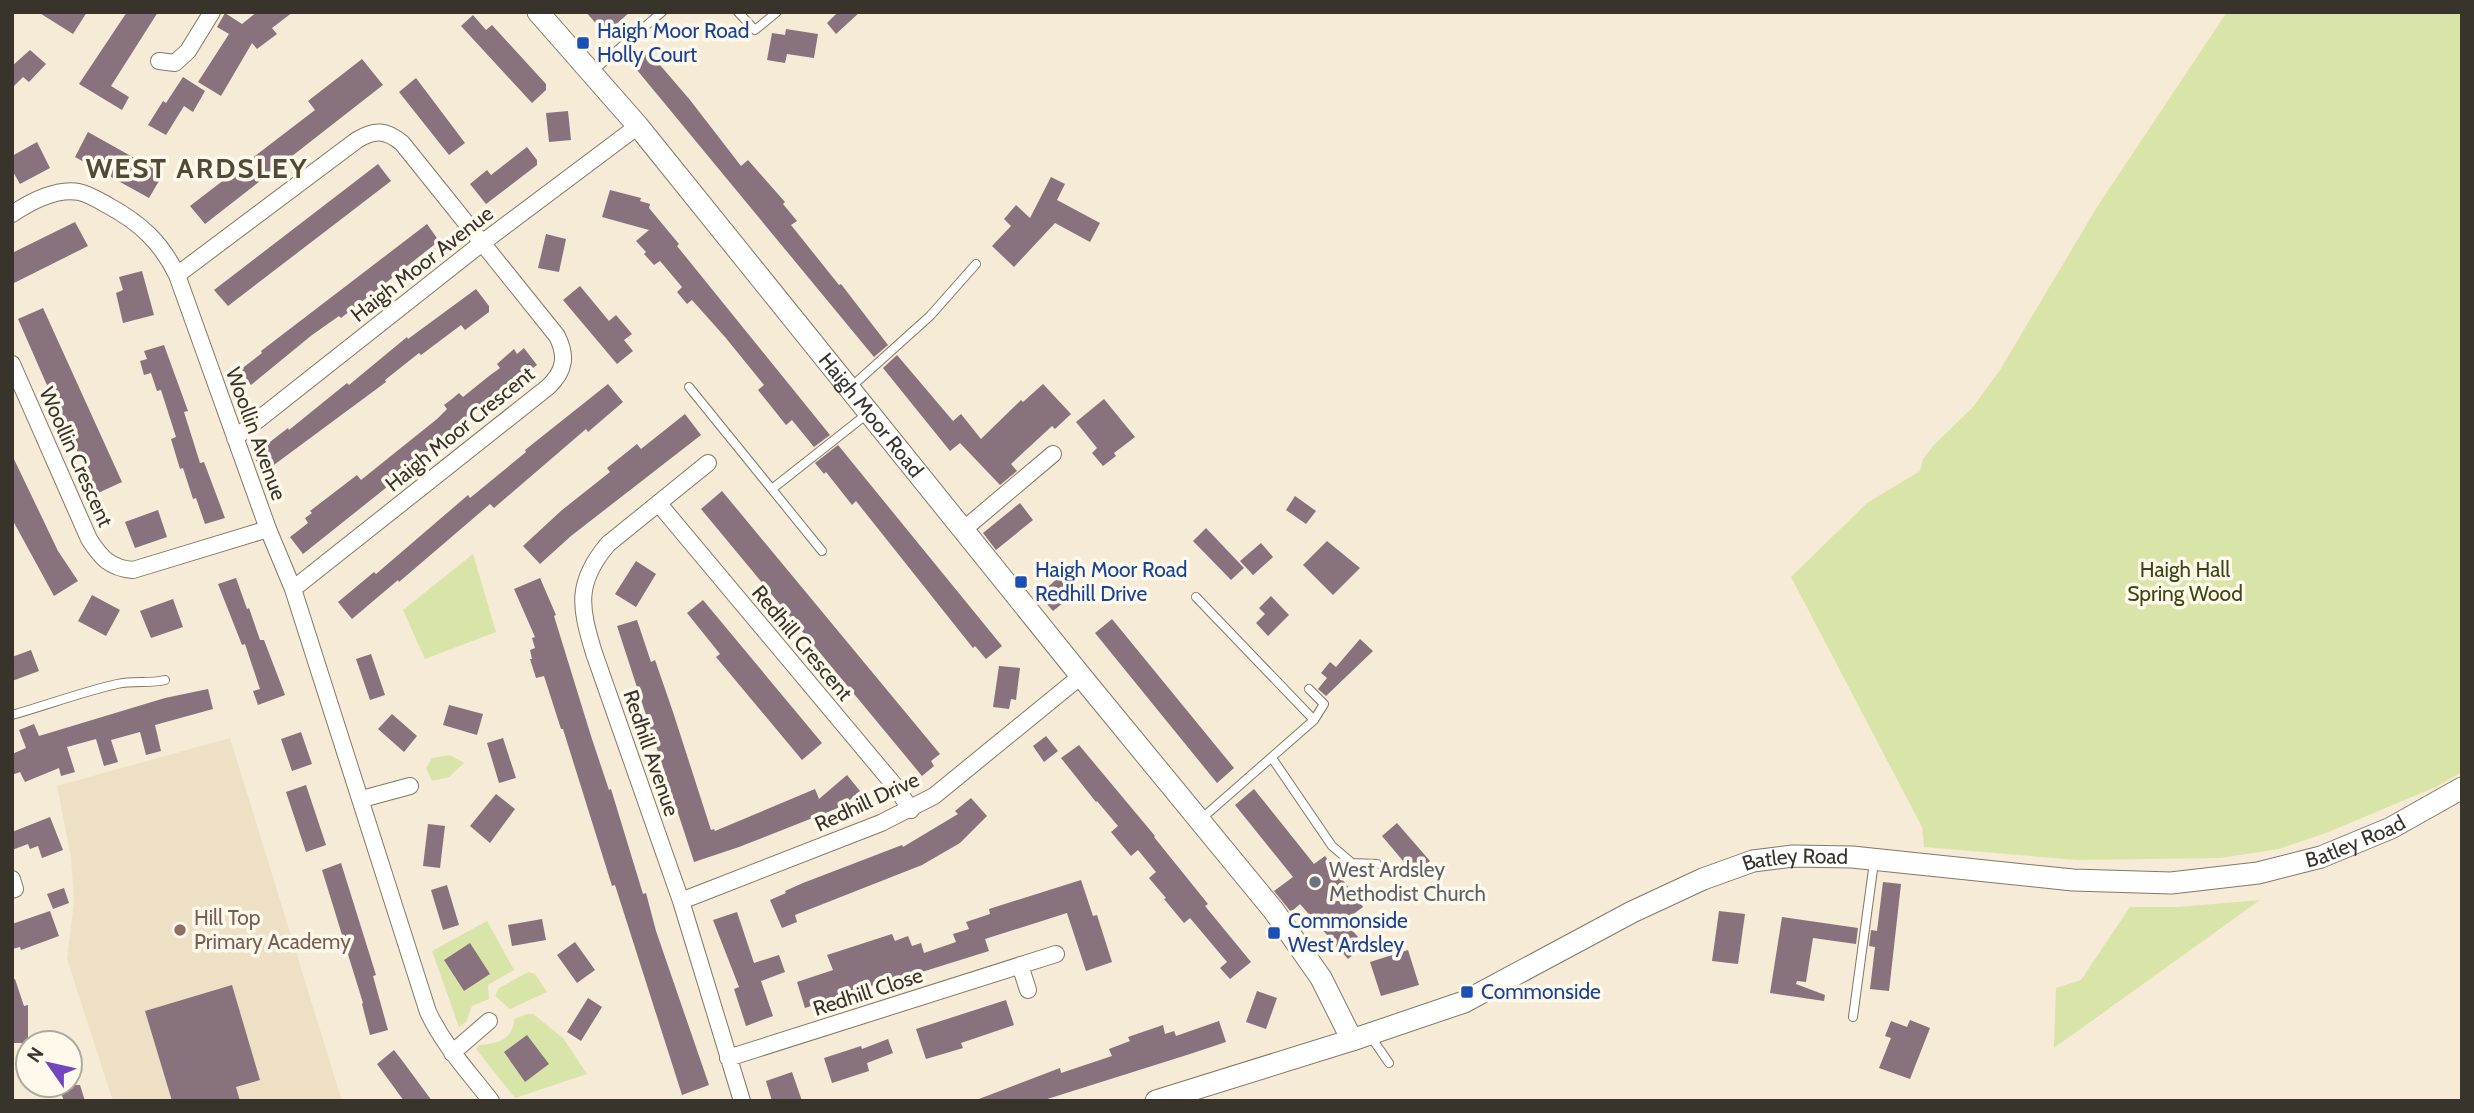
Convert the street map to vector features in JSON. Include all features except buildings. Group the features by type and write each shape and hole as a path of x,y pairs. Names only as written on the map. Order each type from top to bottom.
{"street":[{"path":"159,61 175,64 188,51 212,12"},
{"name":"Haigh Moor Road","path":"544,14 638,126 1274,911 1360,1037"},
{"name":"Haigh Moor Avenue","path":"235,438 482,243 638,126"},
{"name":"Haigh Moor Crescent","path":"177,275 369,132 381,131 402,143 557,336 564,355 558,378 293,589"},
{"name":"Woollin Avenue","path":"12,214 61,192 79,192 97,199 140,225 167,254 293,589 428,1012 452,1053 491,1101"},
{"name":"Woollin Crescent","path":"12,364 89,539 107,563 120,569 133,570 268,528"},
{"path":"963,530 1053,454"},
{"name":"Redhill Avenue","path":"708,463 608,544 596,557 582,593 594,653 681,901 742,1101"},
{"name":"Redhill Crescent","path":"659,504 895,786 911,810"},
{"name":"Redhill Drive","path":"681,901 911,810 934,796 1081,676"},
{"path":"362,799 410,786"},
{"name":"Batley Road","path":"1156,1101 1464,1002 1632,912 1703,878 1753,861 1793,856 1874,859 2073,880 2171,883 2258,873 2321,857 2379,833 2462,788"},
{"path":"12,879 15,889 12,890"},
{"name":"Redhill Close","path":"729,1058 1056,954"},
{"path":"1020,965 1028,990"},
{"path":"452,1053 489,1021"}],"lane":[{"path":"591,72 662,12"},
{"path":"738,12 755,30 777,12"},
{"path":"850,389 930,316 976,264"},
{"path":"689,387 822,551"},
{"path":"772,489 869,412"},
{"path":"1196,597 1314,720"},
{"path":"12,715 117,684 137,681 151,684 165,680"},
{"path":"1200,820 1314,720 1324,705 1309,689"},
{"path":"1272,758 1332,846 1352,863 1377,864"},
{"path":"1853,1017 1874,859"},
{"path":"1360,1037 1389,1063"}],"shaded area":[{"name":"Hill Top Primary Academy","path":"230,738 342,1101 113,1101 67,959 74,901 71,857 57,786"}],"green space":[{"name":"Haigh Hall Spring Wood","path":"2227,12 2462,12 2462,772 2438,786 2326,833 2279,849 2220,858 2077,860 1924,847 1922,827 1791,577 1867,503 1920,471 1923,459 1934,445 1973,407 2000,370 2097,207"},
{"path":"473,554 496,632 425,659 403,610"},
{"path":"450,755 464,763 449,777 432,781 426,768 432,758"},
{"path":"2260,900 2054,1048 2056,988 2081,980 2130,907 2178,907"},
{"path":"487,921 514,970 488,985 489,999 472,1006 466,1022 459,1027 432,951"},
{"path":"528,972 535,974 547,992 510,1009 495,996 499,988"},
{"path":"533,1014 563,1038 587,1074 515,1098 476,1049 479,1045 503,1040 511,1032 514,1019"}],"place":[{"name":"Haigh Moor Road Holly Court","path":"583,43"},
{"name":"Haigh Moor Road Redhill Drive","path":"1021,582"},
{"name":"West Ardsley Methodist Church","path":"1315,882"},
{"name":"Hill Top Primary Academy","path":"180,930"},
{"name":"Commonside West Ardsley","path":"1274,933"},
{"name":"Commonside","path":"1467,992"}],"district":[{"name":"WEST ARDSLEY","path":"197,168"}]}
